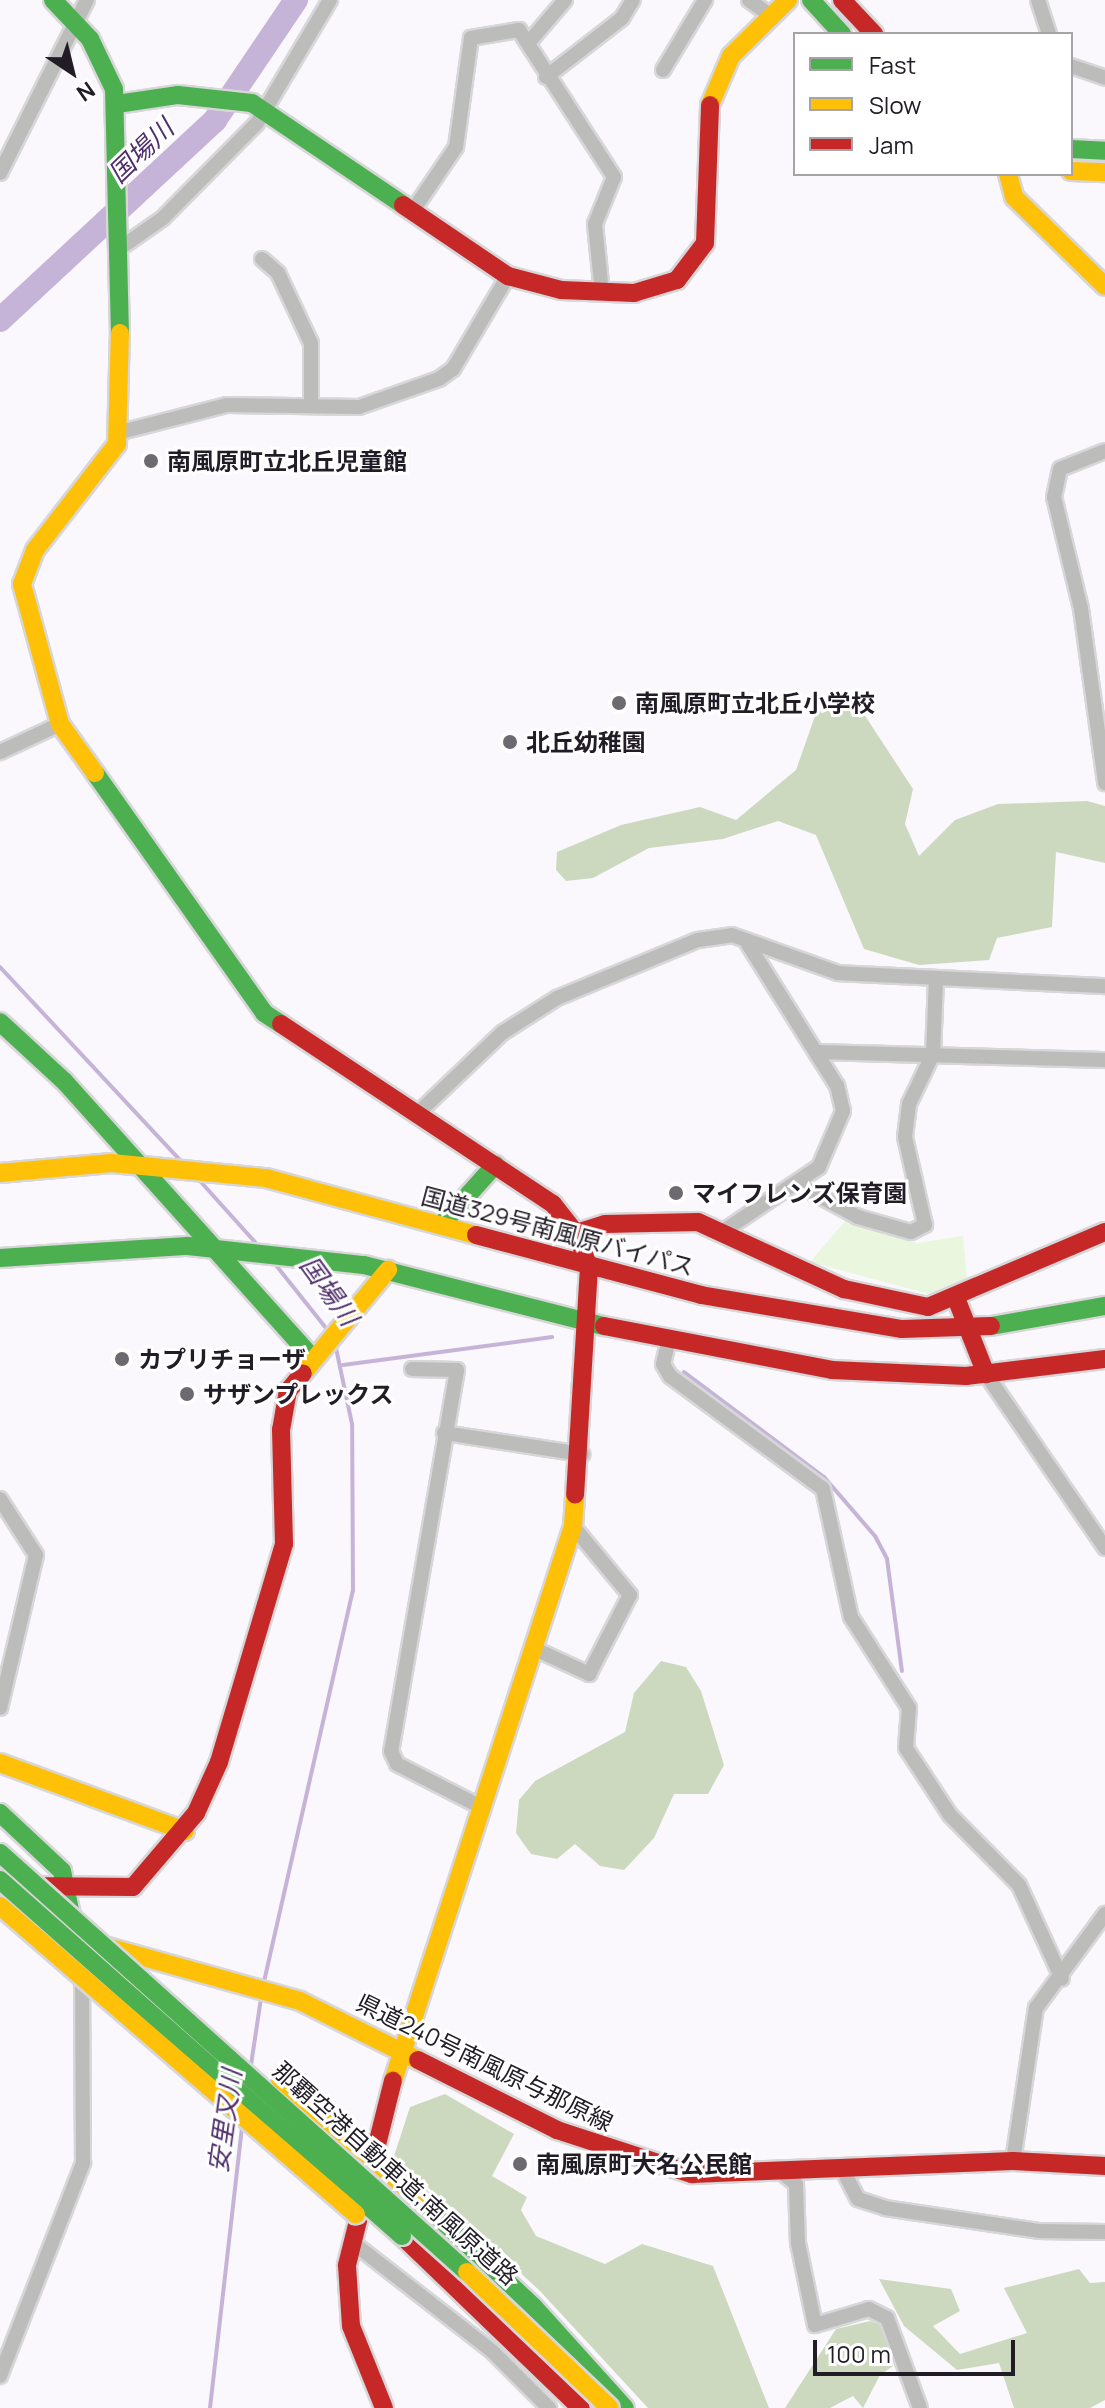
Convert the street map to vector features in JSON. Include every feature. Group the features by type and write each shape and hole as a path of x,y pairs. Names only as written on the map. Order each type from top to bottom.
{"main road":[{"path":"53,0 77,21 102,58 117,104 122,238 121,432 102,470 35,550 22,584 30,634 60,724 251,999 296,1040 553,1204 576,1233 589,1267 582,1454 573,1526 535,1649 477,1805 352,2242 345,2284 351,2326 384,2408"},
{"path":"117,104 206,95 259,106 508,276 602,293 669,284 698,255 710,230 710,98 731,56 788,0"},
{"path":"811,0 840,32"},
{"path":"842,0 872,32"},
{"path":"1076,150 1105,151"},
{"path":"1009,176 1014,197 1105,286"},
{"path":"0,1022 139,1164 214,1248 316,1353"},
{"name":"国道329号南風原バイパス","path":"0,1173 139,1164 202,1168 345,1194 589,1267 791,1313 902,1329 965,1329 1105,1306"},
{"path":"441,1225 495,1165"},
{"path":"576,1233 629,1223 698,1222 725,1230 844,1289 928,1307 956,1298 1031,1258 1105,1232"},
{"path":"0,1258 214,1248 286,1255 388,1270 668,1343 848,1372 986,1374 1105,1359"},
{"path":"0,1891 66,1882 133,1887 185,1831 219,1762 279,1568 286,1520 282,1412 316,1353 388,1270"},
{"path":"956,1298 965,1329 986,1374"},
{"path":"0,1763 185,1831"},
{"path":"0,1813 57,1863 66,1882 74,1934"},
{"path":"0,1836 461,2236 625,2408"},
{"name":"那覇空港自動車道;南風原道路","path":"0,1853 374,2184 610,2408"},
{"name":"那覇空港自動車道;南風原道路","path":"0,1880 402,2236 581,2408"},
{"path":"0,1906 313,2181 402,2236"},
{"name":"県道240号南風原与那原線","path":"0,1914 271,1992 405,2048 557,2130 636,2161 692,2174 785,2175 1013,2161 1105,2166"}],"street":[{"path":"0,173 87,0"},
{"path":"122,238 163,218 259,106 330,0"},
{"path":"530,41 565,0"},
{"path":"546,77 622,18 633,0"},
{"path":"663,70 705,0"},
{"path":"749,0 770,15"},
{"path":"1038,0 1048,32"},
{"path":"412,212 456,147 471,38 511,28 530,41 546,77 598,142 614,177 595,224 602,293"},
{"path":"1073,67 1105,78"},
{"path":"262,259 278,273 311,343 311,402"},
{"path":"121,432 227,405 311,402 359,407 447,375 508,276"},
{"path":"1105,451 1060,469 1054,497 1081,609 1105,783"},
{"path":"0,752 60,724"},
{"path":"416,1115 502,1033 557,998 698,940 732,935 748,944 838,973 1105,986"},
{"path":"725,1230 799,1185 837,1137 843,1111 816,1052 748,944"},
{"path":"799,1185 858,1217 911,1232 925,1225 905,1137 909,1104 933,1054 936,980"},
{"path":"816,1052 1105,1060"},
{"path":"668,1343 663,1364 670,1376 823,1489 851,1617 909,1708 906,1748 950,1815 1019,1885 1062,1979"},
{"path":"412,1369 457,1370 391,1751 397,1764 477,1805"},
{"path":"986,1374 1105,1548"},
{"path":"444,1433 582,1454"},
{"path":"0,1499 36,1555 0,1708"},
{"path":"535,1649 589,1674 630,1595 573,1526"},
{"path":"1013,2161 1036,2008 1062,1979 1105,1914"},
{"path":"0,2376 83,2163 87,2113 74,1934"},
{"path":"844,2172 858,2199 885,2208 1038,2231 1105,2232"},
{"path":"785,2175 796,2184 798,2243 815,2325 869,2309 887,2318 920,2408"},
{"path":"352,2242 492,2351 549,2408"}],"green space":[{"path":"836,697 856,702 913,789 905,824 919,856 955,820 998,804 1087,801 1105,806 1105,863 1056,852 1052,927 997,938 989,960 919,965 864,949 816,835 778,821 723,839 649,848 593,878 566,881 556,870 557,852 621,825 700,807 736,820 796,770 815,716"},
{"path":"847,1219 917,1243 963,1236 967,1278 940,1297 810,1262"},
{"path":"661,1661 686,1667 701,1691 724,1765 708,1794 674,1794 654,1838 624,1870 600,1866 575,1844 557,1859 531,1854 516,1833 519,1800 535,1781 625,1732 634,1693"},
{"path":"445,2094 514,2134 492,2176 527,2197 521,2210 536,2236 605,2264 642,2244 713,2266 769,2408 648,2408 540,2291 394,2156 410,2107"},
{"path":"1079,2269 1090,2283 1105,2282 1105,2400 1090,2408 1014,2408 999,2363 957,2370 904,2326 879,2279 951,2289 960,2311 933,2326 960,2354 1027,2333 1004,2288"},
{"path":"870,2321 883,2326 893,2366 880,2375 863,2408 853,2396 830,2408 785,2408 836,2329"}],"waterway":[{"name":"国場川","path":"0,320 215,120 296,0"},
{"name":"国場川","path":"0,967 180,1160"},
{"name":"国場川","path":"200,1181 255,1242"},
{"name":"国場川","path":"275,1264 329,1332"},
{"path":"343,1365 552,1337"},
{"name":"国場川","path":"263,1986 353,1591 352,1424 335,1343"},
{"path":"684,1372 824,1477 875,1536 887,1559 902,1671"},
{"name":"安里又川","path":"251,2065 261,1998"},
{"name":"安里又川","path":"210,2408 242,2125"}],"traffic: fast":[{"path":"53,0 90,39 114,89 120,333"},
{"path":"811,0 840,32"},
{"path":"117,104 178,95 252,103 403,205"},
{"path":"1073,149 1105,151"},
{"path":"95,773 264,1013 281,1024"},
{"path":"0,1022 64,1081 312,1357"},
{"path":"441,1225 495,1165"},
{"path":"0,1258 188,1246 364,1265 604,1326"},
{"path":"991,1326 1105,1306"},
{"path":"0,1813 62,1871 73,1925"},
{"path":"0,1853 467,2272"},
{"path":"0,1880 402,2236"},
{"path":"420,2200 533,2306 625,2408"}],"traffic: slow":[{"path":"710,105 731,56 788,0"},
{"path":"1073,171 1105,172"},
{"path":"1009,176 1014,197 1105,286"},
{"path":"95,773 60,724 22,584 35,550 117,444 120,333"},
{"path":"0,1173 112,1163 266,1178 476,1235"},
{"path":"303,1373 388,1270"},
{"path":"393,2081 573,1526 575,1495"},
{"path":"0,1763 185,1831"},
{"path":"0,1906 356,2214"},
{"path":"108,1947 300,2001 418,2060"},
{"path":"280,2079 420,2200"},
{"path":"467,2272 610,2408"}],"traffic: jam":[{"path":"842,0 872,32"},
{"path":"403,205 508,276 561,290 634,293 677,280 705,243 710,105"},
{"path":"281,1024 553,1204 576,1233 589,1267 575,1495"},
{"path":"576,1233 605,1224 698,1222 844,1289 928,1307 1105,1232"},
{"path":"476,1235 701,1295 902,1329 991,1326"},
{"path":"956,1298 986,1374"},
{"path":"604,1326 832,1370 966,1376 1105,1359"},
{"path":"24,1886 133,1887 196,1813 219,1762 284,1544 281,1430 288,1391 303,1373"},
{"path":"418,2060 557,2130 692,2174 1013,2161 1105,2166"},
{"path":"384,2408 351,2326 347,2265 393,2081"},
{"path":"402,2236 581,2408"}],"place":[{"name":"南風原町立北丘児童館","path":"151,461"},
{"name":"南風原町立北丘小学校","path":"619,703"},
{"name":"北丘幼稚園","path":"510,742"},
{"name":"マイフレンズ保育園","path":"676,1193"},
{"name":"カプリチョーザ","path":"122,1359"},
{"name":"サザンプレックス","path":"187,1394"},
{"name":"南風原町大名公民館","path":"520,2164"}]}
